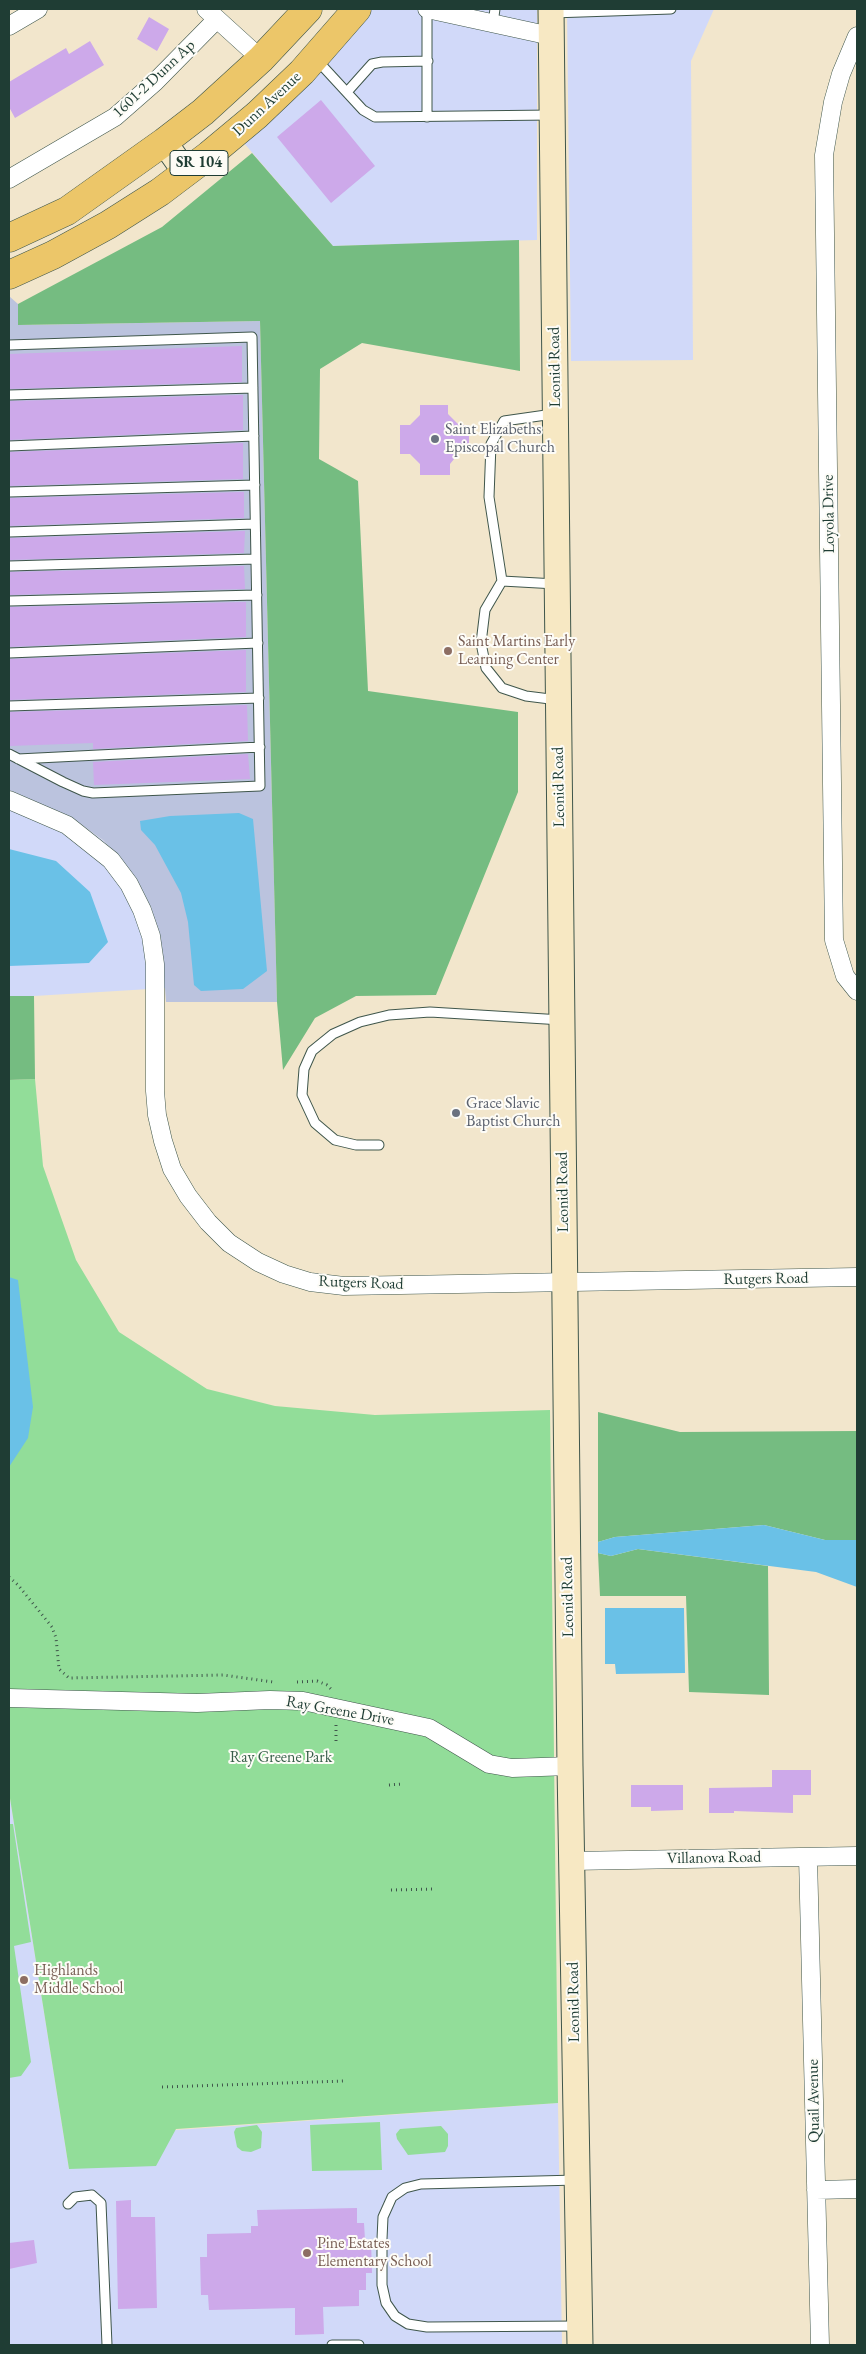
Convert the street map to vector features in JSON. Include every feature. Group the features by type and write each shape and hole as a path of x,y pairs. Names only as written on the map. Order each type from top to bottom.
{"main road":[{"name":"SR 104","path":"9,238 67,211 164,142 203,112 261,59 308,9"},
{"name":"Dunn Avenue","path":"9,275 53,255 108,225 160,192 257,115 315,58 357,9"}],"street":[{"path":"9,26 38,9"},
{"path":"427,9 494,16 551,19"},
{"path":"211,14 261,59"},
{"name":"1601-2 Dunn Ap","path":"9,179 116,117 155,82 211,14"},
{"name":"Leonid Road","path":"551,19 571,1861 580,2335"},
{"name":"Loyola Drive","path":"857,36 841,74 833,102 824,155 834,940 846,976 857,991"},
{"path":"164,142 186,172"},
{"name":"Rutgers Road","path":"9,800 67,825 111,860 129,884 142,910 151,936 155,964 156,1115 172,1168 188,1196 208,1222 230,1243 258,1262 284,1274 310,1282 344,1286 857,1277"},
{"name":"Ray Greene Drive","path":"9,1698 197,1702 303,1701 428,1728 489,1764 512,1768 570,1766"},
{"name":"Villanova Road","path":"571,1861 857,1856"},
{"name":"Quail Avenue","path":"808,1857 820,2345"},
{"path":"816,2190 857,2189"}],"lane":[{"path":"427,9 427,117"},
{"path":"551,19 671,9"},
{"path":"315,58 363,110 375,117 552,115"},
{"path":"347,92 372,64 428,61"},
{"path":"9,345 252,337 260,786 83,792 9,754"},
{"path":"9,395 253,388"},
{"path":"555,414 504,421 490,444 489,497 502,581 486,610 481,644 486,668 502,688 526,696 558,700"},
{"path":"9,446 254,436"},
{"path":"9,492 255,485"},
{"path":"9,532 255,524"},
{"path":"9,566 256,558"},
{"path":"502,581 557,584"},
{"path":"9,602 257,595"},
{"path":"9,653 258,643"},
{"path":"9,706 259,698"},
{"path":"18,759 260,747"},
{"path":"380,1145 356,1145 335,1140 315,1123 302,1095 304,1070 312,1051 333,1034 360,1022 389,1015 430,1012 562,1020"},
{"path":"577,2180 421,2184 405,2188 392,2197 383,2217 382,2285 386,2303 395,2316 408,2324 427,2327 580,2335"},
{"path":"68,2204 74,2197 92,2196 101,2203 107,2345"},
{"path":"332,2345 359,2345"}],"path":[{"path":"9,1577 18,1584 52,1626 56,1638 59,1668 69,1678 223,1675 275,1682"},
{"path":"293,1683 317,1681 332,1689 334,1698"},
{"path":"336,1718 336,1742"},
{"path":"389,1785 402,1784"},
{"path":"391,1890 434,1887"},
{"path":"162,2087 345,2081"}],"shaded area":[{"path":"369,9 537,9 537,240 333,246 243,142"},
{"path":"567,9 714,9 691,61 693,360 571,361"},
{"path":"9,296 18,304 19,325 260,321 277,1002 166,1002 162,949 151,907 132,873 103,840 72,818 9,790"},
{"path":"9,790 72,818 103,840 132,873 151,906 162,949 166,988 9,996"},
{"name":"Pine Estates Elementary School","path":"9,1792 69,2169 176,2130 558,2103 562,2345 9,2345"}],"green space":[{"path":"252,153 333,246 519,240 520,371 362,343 320,369 319,459 358,481 368,691 518,712 518,792 436,995 356,996 315,1018 283,1070 277,1002 260,321 18,325 18,304 162,227"},
{"path":"9,996 34,996 35,1079 9,1080"},
{"name":"Ray Greene Park","path":"35,1079 43,1166 76,1260 119,1332 207,1389 275,1406 375,1415 550,1410 558,2103 176,2129 156,2166 69,2169 9,1792 9,1080"},
{"path":"598,1412 680,1432 857,1431 857,1540 825,1540 764,1525 615,1537 598,1542"},
{"path":"638,1549 768,1566 769,1695 689,1692 686,1596 600,1596 598,1553 611,1556"},
{"path":"9,1824 13,1824 31,1942 14,1946 31,2062 21,2076 9,2078"},
{"path":"380,2122 382,2170 312,2171 310,2125"},
{"path":"257,2125 262,2132 261,2148 251,2152 242,2151 237,2147 234,2132 236,2128"},
{"path":"441,2126 448,2134 448,2146 445,2152 408,2155 397,2139 396,2134 400,2129"}],"water":[{"path":"239,813 253,819 267,971 243,989 201,991 194,985 188,922 181,893 155,845 141,830 140,821 170,816"},
{"path":"9,849 56,861 90,892 108,942 89,963 9,966"},
{"path":"9,1277 18,1280 33,1407 28,1438 9,1467"},
{"path":"764,1525 825,1540 857,1540 857,1587 816,1572 638,1549 611,1556 598,1553 598,1542 615,1537"},
{"path":"605,1608 684,1608 685,1673 616,1674 615,1664 605,1664"}],"building":[{"path":"149,17 169,29 157,51 137,39"},
{"path":"90,41 104,65 15,118 9,107 9,82 66,48 69,54"},
{"path":"321,100 375,166 331,203 277,137"},
{"path":"242,346 242,382 9,389 9,354"},
{"path":"243,395 243,430 9,440 9,401"},
{"name":"Saint Elizabeths Episcopal Church","path":"420,405 448,405 448,414 459,425 469,425 469,453 459,453 450,464 450,475 420,475 420,464 410,454 400,454 400,425 410,425 420,415"},
{"path":"243,443 243,479 9,486 9,452"},
{"path":"244,492 244,518 9,526 9,498"},
{"path":"245,531 244,553 9,560 9,538"},
{"path":"244,566 245,589 9,595 9,572"},
{"path":"246,602 246,637 9,647 9,607"},
{"path":"246,650 246,692 9,700 9,659"},
{"path":"247,705 248,741 93,749 93,743 10,746 9,712"},
{"path":"248,754 250,779 94,785 93,762"},
{"path":"772,1770 811,1770 811,1795 793,1795 793,1813 734,1811 734,1813 709,1813 709,1788 772,1787"},
{"path":"631,1785 683,1785 683,1810 651,1811 651,1807 631,1807"},
{"path":"131,2200 131,2217 155,2217 157,2308 118,2309 116,2201"},
{"path":"357,2208 357,2223 364,2223 365,2240 371,2240 372,2273 366,2273 366,2290 359,2290 359,2306 323,2307 324,2334 295,2335 295,2308 209,2310 208,2295 201,2295 200,2257 207,2257 207,2234 251,2233 251,2226 258,2226 257,2210"},
{"path":"34,2240 37,2263 9,2269 9,2243"}],"place":[{"name":"Saint Elizabeths Episcopal Church","path":"435,439"},
{"name":"Saint Martins Early Learning Center","path":"448,651"},
{"name":"Grace Slavic Baptist Church","path":"456,1113"},
{"name":"Highlands Middle School","path":"24,1980"},
{"name":"Pine Estates Elementary School","path":"307,2253"}]}
